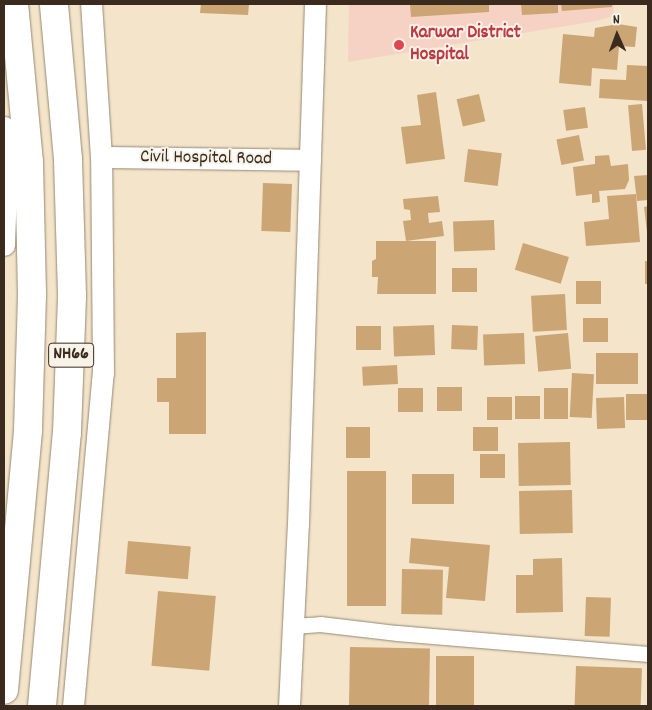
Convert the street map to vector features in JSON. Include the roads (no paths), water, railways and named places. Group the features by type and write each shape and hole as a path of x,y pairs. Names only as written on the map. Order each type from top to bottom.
{"highway":[{"name":"NH66","path":"4,690 28,430 32,304 29,162 14,4"},
{"name":"NH66","path":"42,706 68,433 72,304 68,159 54,4"}],"street":[{"path":"73,706 103,373 102,157 91,4"},
{"path":"289,706 315,4"},
{"path":"4,127 7,156 4,245"},
{"name":"Civil Hospital Road","path":"102,157 310,160"},
{"path":"293,626 320,624 396,633 648,654"}],"place":[{"name":"Karwar District Hospital","path":"399,45"}]}
